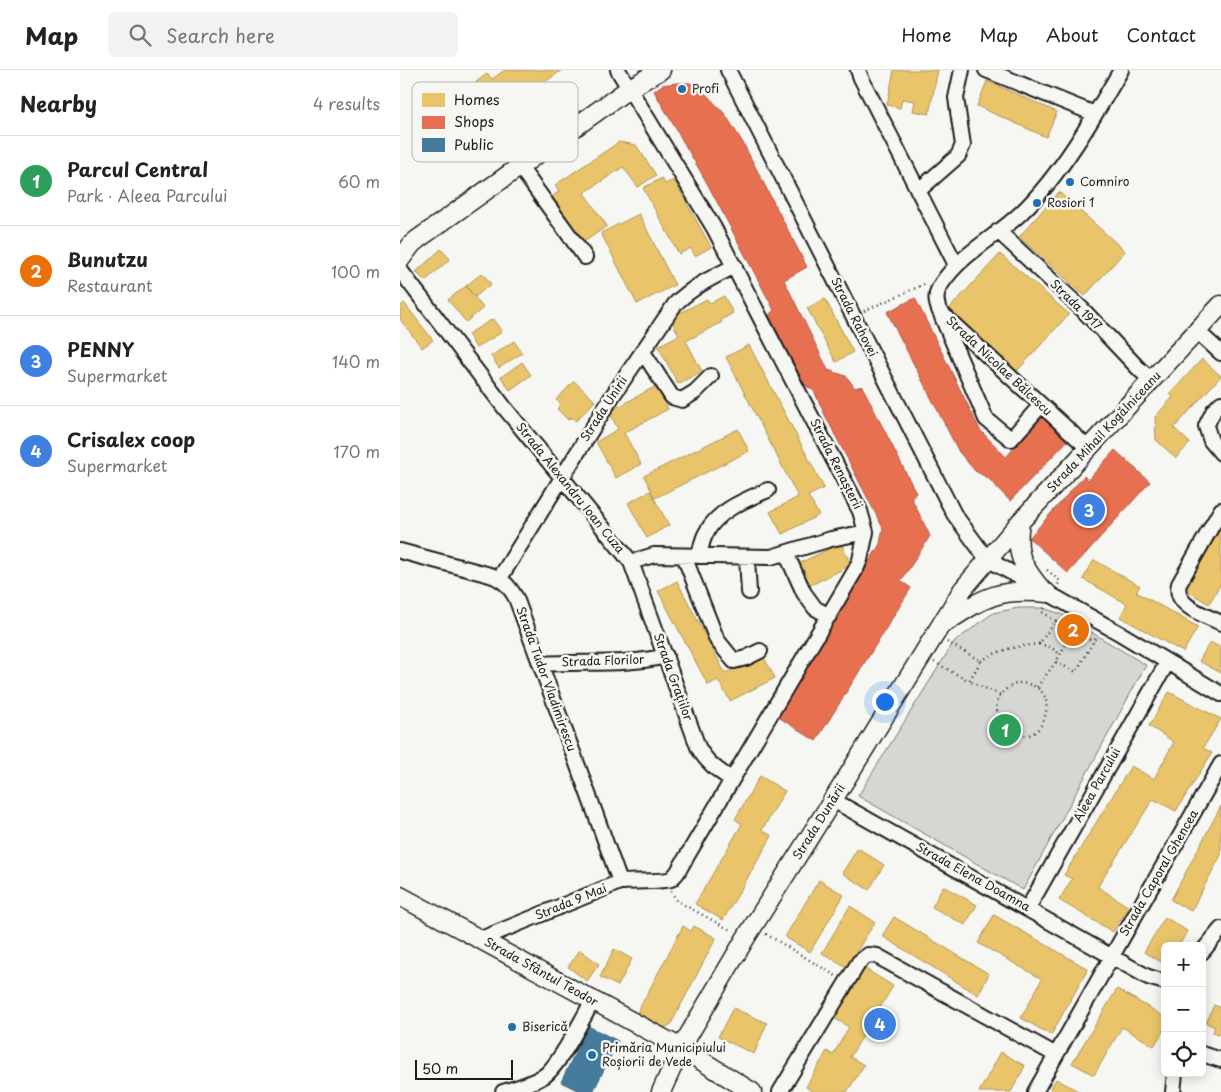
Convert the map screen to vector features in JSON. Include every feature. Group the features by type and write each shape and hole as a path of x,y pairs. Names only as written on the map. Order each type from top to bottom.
{"main road":[{"path":"578,125 642,79 661,70"},
{"path":"400,260 418,239 527,162"},
{"name":"Strada Mihail Kogălniceanu","path":"988,559 1221,305"},
{"path":"1020,522 1018,541 1020,558 1025,569 1047,593"},
{"name":"Strada Dunării","path":"661,1092 681,1048 749,932 963,589 988,559"},
{"path":"937,631 981,600 998,594 1028,591 1047,593"},
{"name":"Strada Sfântul Teodor","path":"400,896 681,1048 752,1092"}],"street":[{"name":"Strada Renașterii","path":"618,70 642,79 714,228 860,512 866,532"},
{"name":"Strada Rahovei","path":"728,70 954,514 988,559"},
{"path":"858,70 918,191 953,269"},
{"path":"918,191 958,156 963,145 956,98 962,70"},
{"path":"986,70 1096,114"},
{"name":"Strada Nicolae Bălcescu","path":"1088,448 940,312 936,304 937,292 953,269 1022,212 1040,193 1096,114 1121,70"},
{"path":"520,167 585,257"},
{"name":"Strada 1917","path":"998,231 1082,309 1140,370 1152,380"},
{"name":"Strada Unirii","path":"500,578 613,394 675,304 685,294 705,281 734,266"},
{"name":"Strada Alexandru Ioan Cuza","path":"400,270 504,407 631,562 654,556 771,558 831,539 866,532"},
{"path":"940,312 986,419 1011,439 1041,405"},
{"path":"1197,331 1221,353"},
{"path":"642,352 672,397 682,400 695,392 711,376"},
{"path":"1221,403 1214,410 1206,426 1211,441 1221,453"},
{"path":"699,556 705,534 724,512 768,490"},
{"path":"1221,510 1179,584 1177,591 1179,597 1186,605 1221,623"},
{"path":"665,881 677,874 731,779 829,616 860,560 866,532"},
{"path":"400,551 500,578"},
{"path":"786,553 804,593 815,608 829,616"},
{"path":"684,556 716,640 734,661 746,658 760,651"},
{"path":"747,558 749,592"},
{"path":"988,559 1221,694"},
{"name":"Strada Grațiilor","path":"631,562 698,747 704,759 731,779"},
{"name":"Strada Tudor Vladimirescu","path":"500,578 510,587 516,598 620,882"},
{"name":"Strada Florilor","path":"541,664 566,662 645,662 666,656"},
{"name":"Aleea Parcului","path":"1028,908 1166,662"},
{"name":"Strada Caporal Ghencea","path":"1111,956 1221,764"},
{"name":"Strada Elena Doamna","path":"833,800 1148,977 1161,981"},
{"name":"Strada 9 Mai","path":"481,939 620,882 635,880 665,881"},
{"path":"1206,947 1221,929"},
{"path":"780,1092 846,982 859,962 868,955 878,956 1056,1055"},
{"path":"1036,1092 1111,956"},
{"path":"504,1092 515,1089 544,1075 556,1064 593,1000"},
{"path":"1206,1055 1221,1060"},
{"path":"1173,1092 1175,1077"}],"path":[{"path":"853,316 953,269"},
{"path":"1042,565 1060,581 1047,593 1042,612 1094,642"},
{"path":"1037,687 1056,662 1083,614"},
{"path":"1039,644 1056,621"},
{"path":"1056,662 1076,672 1103,625"},
{"path":"937,631 981,661"},
{"path":"969,681 981,661 992,654 1039,644 1050,647 1060,654"},
{"path":"922,656 969,681 1001,695"},
{"path":"1019,683 1026,683 1037,687 1044,695 1047,709 1039,728 1027,734 1012,733 1001,724 998,702 1001,695 1019,683"},
{"path":"665,881 677,901 749,932 846,982"}],"shaded area":[{"path":"1018,608 1043,608 1061,614 1146,665 1023,890 858,796 954,642 993,613"}],"building: Homes":[{"path":"505,70 562,70 545,82 476,82 487,74 492,79"},
{"path":"894,70 938,70 929,114 913,111 915,101 902,99 900,108 887,105"},
{"path":"987,81 1057,112 1046,137 977,106"},
{"path":"619,142 636,145 656,175 638,187 623,167 584,193 607,226 584,242 552,197 559,191 555,185"},
{"path":"662,178 665,184 674,180 711,247 695,256 691,248 679,254 643,188"},
{"path":"1059,192 1125,251 1085,296 1019,237"},
{"path":"639,214 675,285 637,304 601,233"},
{"path":"441,249 450,259 425,281 416,272"},
{"path":"1000,254 1069,314 1017,371 948,310"},
{"path":"482,273 491,284 475,297 466,286"},
{"path":"466,286 483,308 466,322 448,300"},
{"path":"724,296 733,313 721,320 722,322 686,341 702,371 678,384 658,346 679,335 670,318 707,299 710,303"},
{"path":"825,299 853,352 836,362 807,308"},
{"path":"404,303 433,340 422,348 400,319 400,307"},
{"path":"493,319 502,332 476,348 468,334"},
{"path":"514,341 522,353 499,368 491,356"},
{"path":"749,345 824,488 808,496 819,515 782,534 770,512 798,497 726,357"},
{"path":"1202,359 1221,376 1174,428 1190,443 1176,458 1156,440 1155,417 1173,397 1170,394"},
{"path":"522,362 531,375 510,390 501,377"},
{"path":"574,381 595,401 576,421 571,417 568,420 557,409 561,404 556,400"},
{"path":"656,386 668,409 624,433 641,464 616,478 596,442 618,429 609,412"},
{"path":"738,429 749,451 655,498 644,476"},
{"path":"650,491 669,525 647,538 628,503"},
{"path":"1221,523 1221,583 1209,604 1184,589"},
{"path":"841,543 851,565 809,586 798,564"},
{"path":"1094,560 1140,586 1136,592 1198,627 1183,652 1120,617 1127,604 1083,579"},
{"path":"677,581 725,673 762,654 775,678 730,701 718,680 708,685 658,591"},
{"path":"1210,642 1221,648 1221,673 1199,661"},
{"path":"1169,692 1221,719 1203,748 1212,753 1176,811 1153,799 1100,883 1098,887 1129,907 1113,932 1059,900 1072,879 1064,875 1131,766 1154,779 1174,742 1149,726"},
{"path":"760,776 785,791 762,830 772,836 723,920 695,904 742,824 735,819"},
{"path":"1221,806 1221,855 1191,911 1171,900"},
{"path":"858,848 884,865 869,890 842,873"},
{"path":"819,880 844,895 810,952 785,937"},
{"path":"943,886 977,905 965,925 932,907"},
{"path":"850,906 875,922 847,967 822,953"},
{"path":"994,915 1088,969 1051,1035 1021,1018 1042,979 978,943"},
{"path":"894,917 989,974 978,995 882,936"},
{"path":"1165,917 1187,931 1181,942 1161,942 1161,962 1144,952"},
{"path":"683,926 691,931 694,926 716,938 671,1024 663,1029 636,1015"},
{"path":"614,949 632,959 618,986 600,977"},
{"path":"580,950 599,964 587,981 568,967"},
{"path":"864,968 893,986 850,1057 864,1065 847,1092 813,1092 806,1087 827,1051 833,1055 849,1027 834,1018"},
{"path":"1117,989 1161,1015 1161,1035 1154,1046 1122,1027 1094,1075 1072,1063"},
{"path":"1214,1005 1221,1008 1221,1035 1213,1032 1215,1027 1206,1023"},
{"path":"733,1008 767,1023 754,1054 718,1037"},
{"path":"1001,1052 1025,1066 1011,1092 979,1092"},
{"path":"1056,1079 1080,1092 1049,1092"}],"building: Shops":[{"path":"690,83 700,88 725,114 743,143 807,267 784,280 828,370 846,376 855,388 862,386 916,493 911,497 930,536 901,581 911,588 816,741 775,715 880,544 883,528 814,391 802,383 769,315 774,310 707,183 654,91 662,85"},
{"path":"915,298 980,430 1006,457 1044,416 1069,439 1010,501 988,478 975,471 959,452 887,312"},
{"path":"1115,450 1150,482 1068,573 1029,538 1084,476 1088,480"}],"building: Public":[{"name":"Primăria Municipiului Roșiorii de Vede","path":"588,1026 618,1041 593,1092 581,1092 561,1082"}],"place":[{"name":"Profi","path":"682,89"},
{"name":"Comniro","path":"1070,182"},
{"name":"Rosiori 1","path":"1037,203"},
{"name":"PENNY","path":"1089,510"},
{"name":"Bunutzu","path":"1073,630"},
{"name":"Parcul Central","path":"1005,730"},
{"name":"Crisalex coop","path":"880,1024"},
{"name":"Biserică","path":"512,1027"},
{"name":"Primăria Municipiului Roșiorii de Vede","path":"592,1055"}]}
